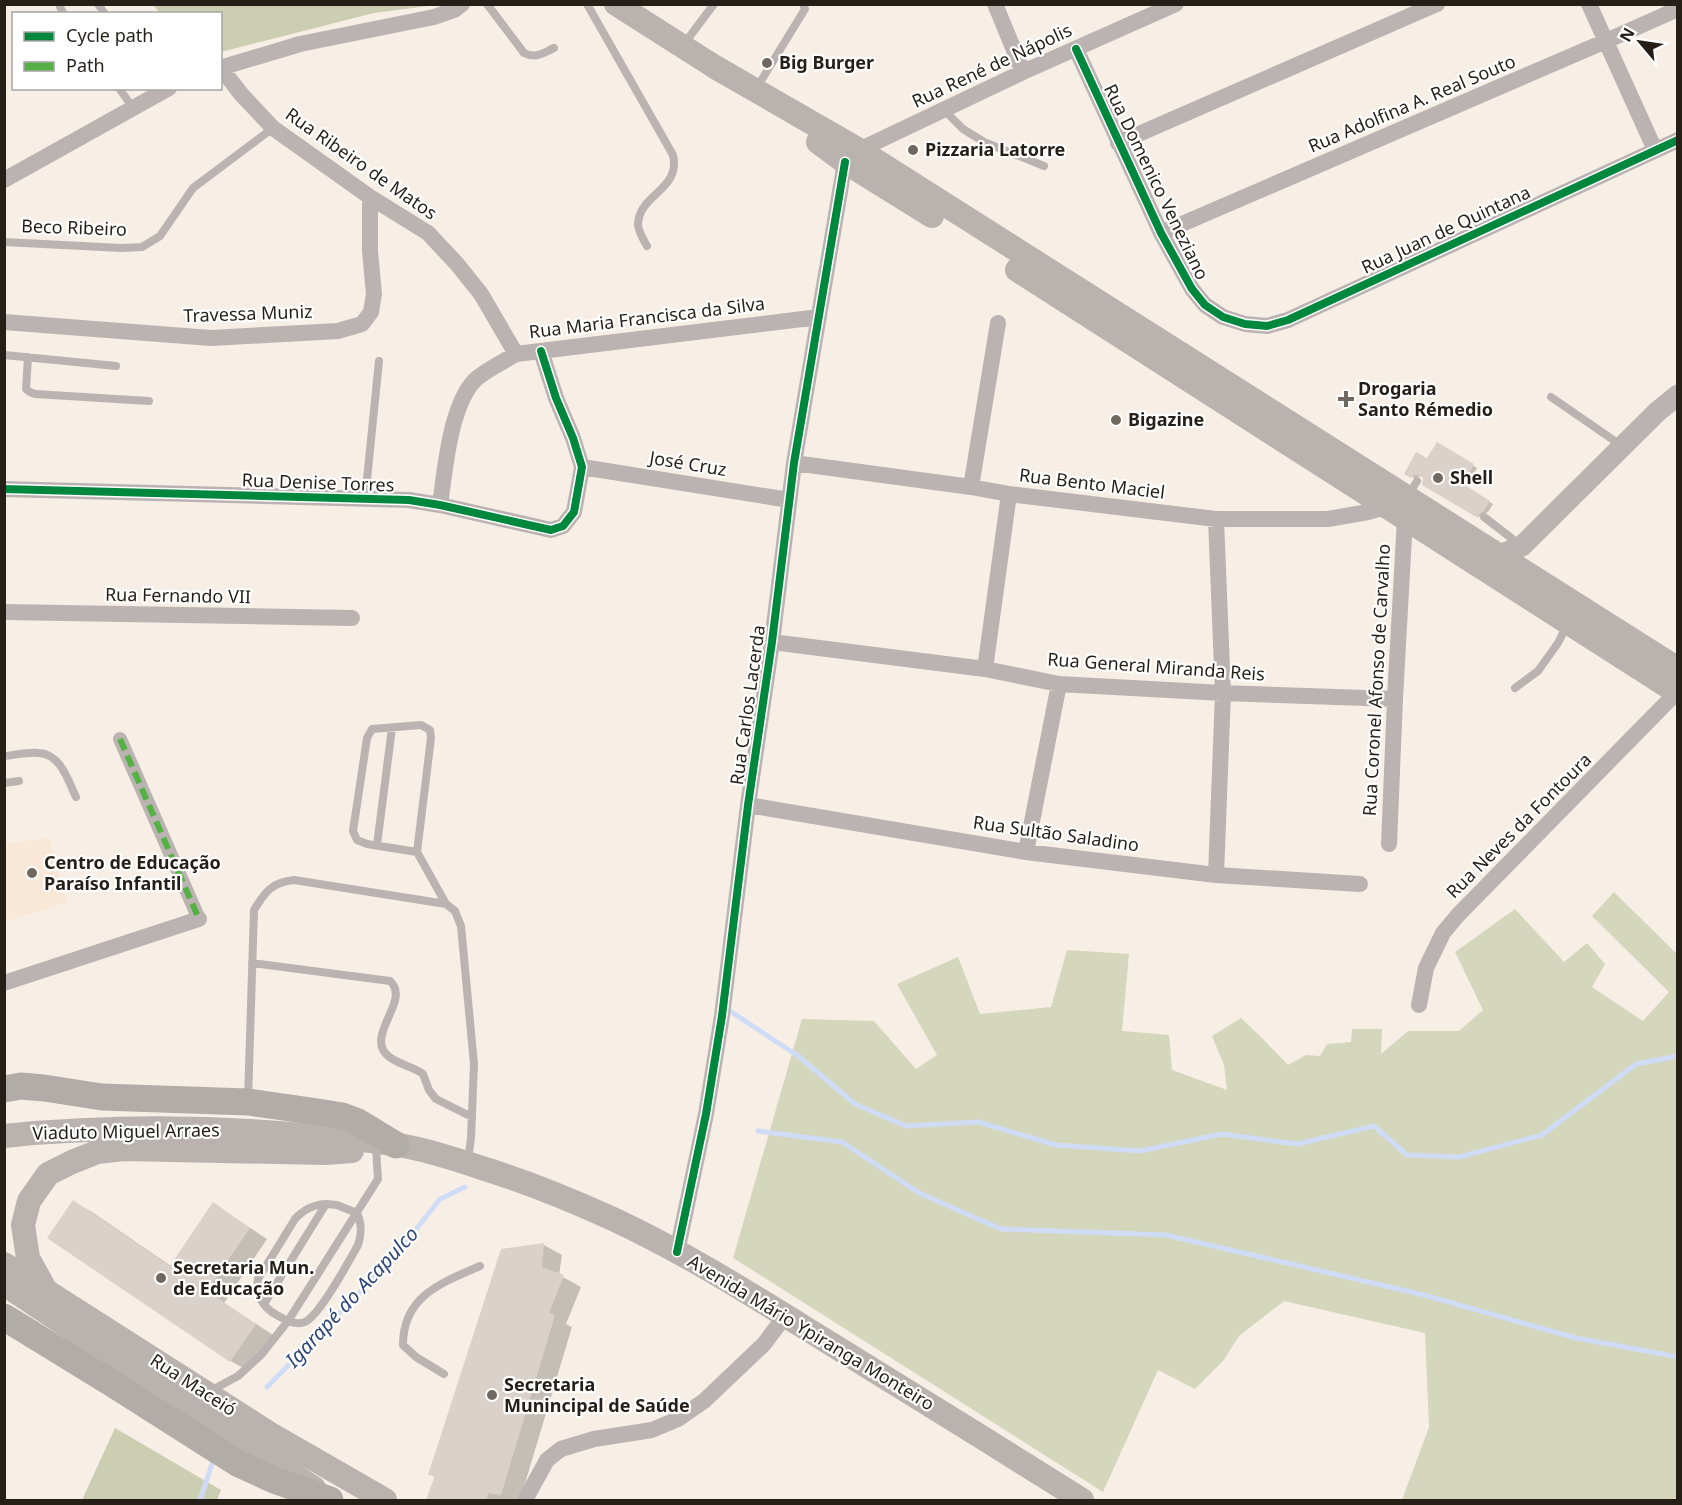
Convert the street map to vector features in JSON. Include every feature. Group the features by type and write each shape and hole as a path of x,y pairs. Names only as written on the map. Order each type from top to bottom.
{"main road":[{"path":"628,7 682,47 852,156 1158,350 1404,501 1568,623 1677,692"},
{"path":"715,67 756,90 852,156"},
{"path":"1404,501 1485,532 1529,574 1677,669"},
{"path":"4,1089 21,1086 102,1097 248,1102 342,1116 358,1122 386,1147"},
{"name":"Viaduto Miguel Arraes","path":"4,1136 54,1131 154,1128 248,1130"},
{"name":"Avenida Mário Ypiranga Monteiro","path":"248,1130 425,1151 520,1180 603,1215 677,1252 785,1316 1082,1500"},
{"path":"45,1289 28,1258 23,1225 29,1201 48,1174 72,1162 97,1152 124,1149 325,1153 386,1147"},
{"name":"Rua Maceió","path":"4,1264 272,1435 385,1500"},
{"name":"Rua Maceió","path":"4,1284 332,1500"},
{"path":"4,1317 239,1464 274,1480 332,1500"}],"street":[{"path":"222,68 300,44 434,17 454,10 462,4"},
{"path":"994,4 1023,72"},
{"name":"Rua René de Nápolis","path":"852,156 1157,8 1176,4"},
{"path":"1118,143 1437,4"},
{"path":"1589,4 1655,150"},
{"name":"Rua Adolfina A. Real Souto","path":"1161,233 1677,9"},
{"name":"Rua Domenico Veneziano","path":"1076,49 1118,143 1191,290 1205,305 1223,317"},
{"name":"Rua Ribeiro de Matos","path":"222,69 241,94 273,128 370,198 428,233 481,294 516,354"},
{"path":"4,180 163,90"},
{"name":"Rua Juan de Quintana","path":"1223,317 1245,324 1267,326 1288,320 1677,140"},
{"name":"Rua Carlos Lacerda","path":"677,1252 717,1049 794,463 819,316 852,156"},
{"name":"Travessa Muniz","path":"4,322 211,338 338,331 362,324 371,312 374,294 370,251 370,198"},
{"name":"Rua Maria Francisca da Silva","path":"440,505 454,420 462,398 474,380 516,354 819,316"},
{"path":"971,487 998,323"},
{"path":"541,351 582,467"},
{"path":"1485,532 1522,546 1622,446 1677,395"},
{"name":"Rua Bento Maciel","path":"794,463 1009,494 1216,519 1328,519 1368,512 1404,501"},
{"name":"José Cruz","path":"582,467 789,500"},
{"name":"Rua Denise Torres","path":"4,489 409,501 440,505 551,530 563,526 573,512 582,467"},
{"path":"985,669 1009,494"},
{"name":"Rua Coronel Afonso de Carvalho","path":"1389,844 1404,501"},
{"path":"1529,574 1534,550 1558,509"},
{"path":"1216,519 1223,693 1216,875"},
{"name":"Rua Fernando VII","path":"4,612 352,618"},
{"name":"Rua General Miranda Reis","path":"772,642 985,669 1059,684 1395,699"},
{"path":"1026,852 1059,684"},
{"name":"Rua Neves da Fontoura","path":"1419,1005 1426,968 1443,933 1677,692"},
{"path":"4,983 199,919 120,739"},
{"name":"Rua Sultão Saladino","path":"748,805 1026,852 1216,875 1360,884"},
{"path":"525,1500 547,1460 561,1449 594,1440 652,1430 678,1419 704,1401 764,1344 785,1316"}],"lane":[{"path":"487,4 524,53 536,57 554,48"},
{"path":"587,4 673,155 674,173 640,215 638,224 647,246"},
{"path":"682,47 714,4"},
{"path":"756,90 805,9 803,4"},
{"path":"120,90 133,108"},
{"path":"944,110 963,129 984,142 1044,166"},
{"name":"Beco Ribeiro","path":"4,242 142,247 160,236 193,188 273,128"},
{"path":"4,355 116,366"},
{"path":"28,357 26,389 35,394 149,401"},
{"path":"365,499 379,361"},
{"path":"1551,396 1622,446"},
{"path":"1485,532 1522,546"},
{"path":"1515,688 1538,671 1558,643 1568,623"},
{"path":"417,852 357,840 353,831 367,738 372,729 421,725 430,730 431,738 417,852 446,904 455,911 460,926 474,1064 468,1163"},
{"path":"377,845 392,728"},
{"path":"4,756 37,753 53,758 60,765 76,797"},
{"path":"4,783 19,781"},
{"path":"248,1102 254,910 265,892 281,881 294,880 446,904"},
{"path":"252,963 390,981 395,985 397,993 381,1037 382,1047 387,1055 423,1074 429,1090 436,1099 472,1117"},
{"path":"209,1395 214,1389 238,1376 261,1355 288,1321 378,1179 386,1147"},
{"path":"326,1204 337,1205 357,1213 362,1229 358,1245 317,1311 304,1322 297,1323 288,1321 270,1311 259,1297 258,1279 262,1269 301,1212 310,1207 326,1204"},
{"path":"264,1304 326,1204"},
{"path":"444,1374 403,1346 403,1331 419,1299 446,1281 480,1266"}],"shaded area":[{"name":"Centro de Educação Paraíso Infantil","path":"49,838 67,902 5,922 5,844"}],"green space":[{"path":"153,5 436,5 374,13 222,52 222,12 159,12"},
{"path":"1614,892 1677,954 1677,1500 1402,1500 1429,1427 1425,1333 1284,1301 1239,1336 1223,1361 1195,1389 1158,1370 1103,1492 733,1258 802,1019 874,1021 916,1069 937,1055 897,984 958,957 980,1014 1051,1007 1067,950 1129,954 1122,1031 1169,1035 1172,1070 1227,1090 1224,1065 1212,1036 1241,1018 1288,1065 1306,1055 1320,1056 1327,1044 1351,1042 1352,1029 1382,1029 1381,1054 1408,1031 1459,1031 1483,1010 1455,952 1515,909 1564,962 1587,943 1605,964 1592,987 1643,1021 1669,992 1592,916"},
{"path":"115,1428 221,1490 217,1500 82,1500"}],"building":[{"name":"Shell","path":"1437,442 1474,464 1463,484 1490,501 1478,518 1422,485 1423,478 1420,475 1414,475 1411,478 1404,474 1416,452 1427,458"},
{"name":"Secretaria Mun. de Educação","path":"73,1200 170,1266 213,1202 250,1228 207,1291 256,1324 230,1362 47,1238"},
{"name":"Secretaria Munincipal de Saúde","path":"544,1243 542,1267 564,1275 549,1313 555,1315 501,1495 488,1493 487,1500 426,1500 435,1476 428,1475 501,1249"}],"waterway":[{"name":"Igarapé do Acapulco","path":"730,1011 798,1056 855,1104 906,1126 978,1122 1056,1145 1140,1151 1222,1134 1297,1144 1374,1126 1407,1155 1459,1157 1542,1135 1636,1064 1678,1056"},
{"path":"758,1131 842,1142 919,1193 1001,1229 1166,1235 1424,1295 1576,1338 1678,1357"},
{"name":"Igarapé do Acapulco","path":"267,1387 395,1256 440,1199 465,1187"},
{"name":"Igarapé do Acapulco","path":"200,1500 212,1464"}],"marked path":[{"path":"120,739 199,919"}],"cycle path":[{"path":"1076,49 1161,233 1192,289 1205,305 1223,317 1245,324 1267,326 1288,320 1678,140"},
{"path":"677,1252 706,1114 722,1016 794,463 845,162"},
{"path":"4,489 409,500 551,530 563,526 574,512 582,467 541,351"}],"place":[{"name":"Big Burger","path":"767,63"},
{"name":"Pizzaria Latorre","path":"913,150"},
{"name":"Drogaria Santo Rémedio","path":"1346,399"},
{"name":"Bigazine","path":"1116,420"},
{"name":"Shell","path":"1438,478"},
{"name":"Centro de Educação Paraíso Infantil","path":"32,873"},
{"name":"Secretaria Mun. de Educação","path":"161,1278"},
{"name":"Secretaria Munincipal de Saúde","path":"492,1395"}]}
